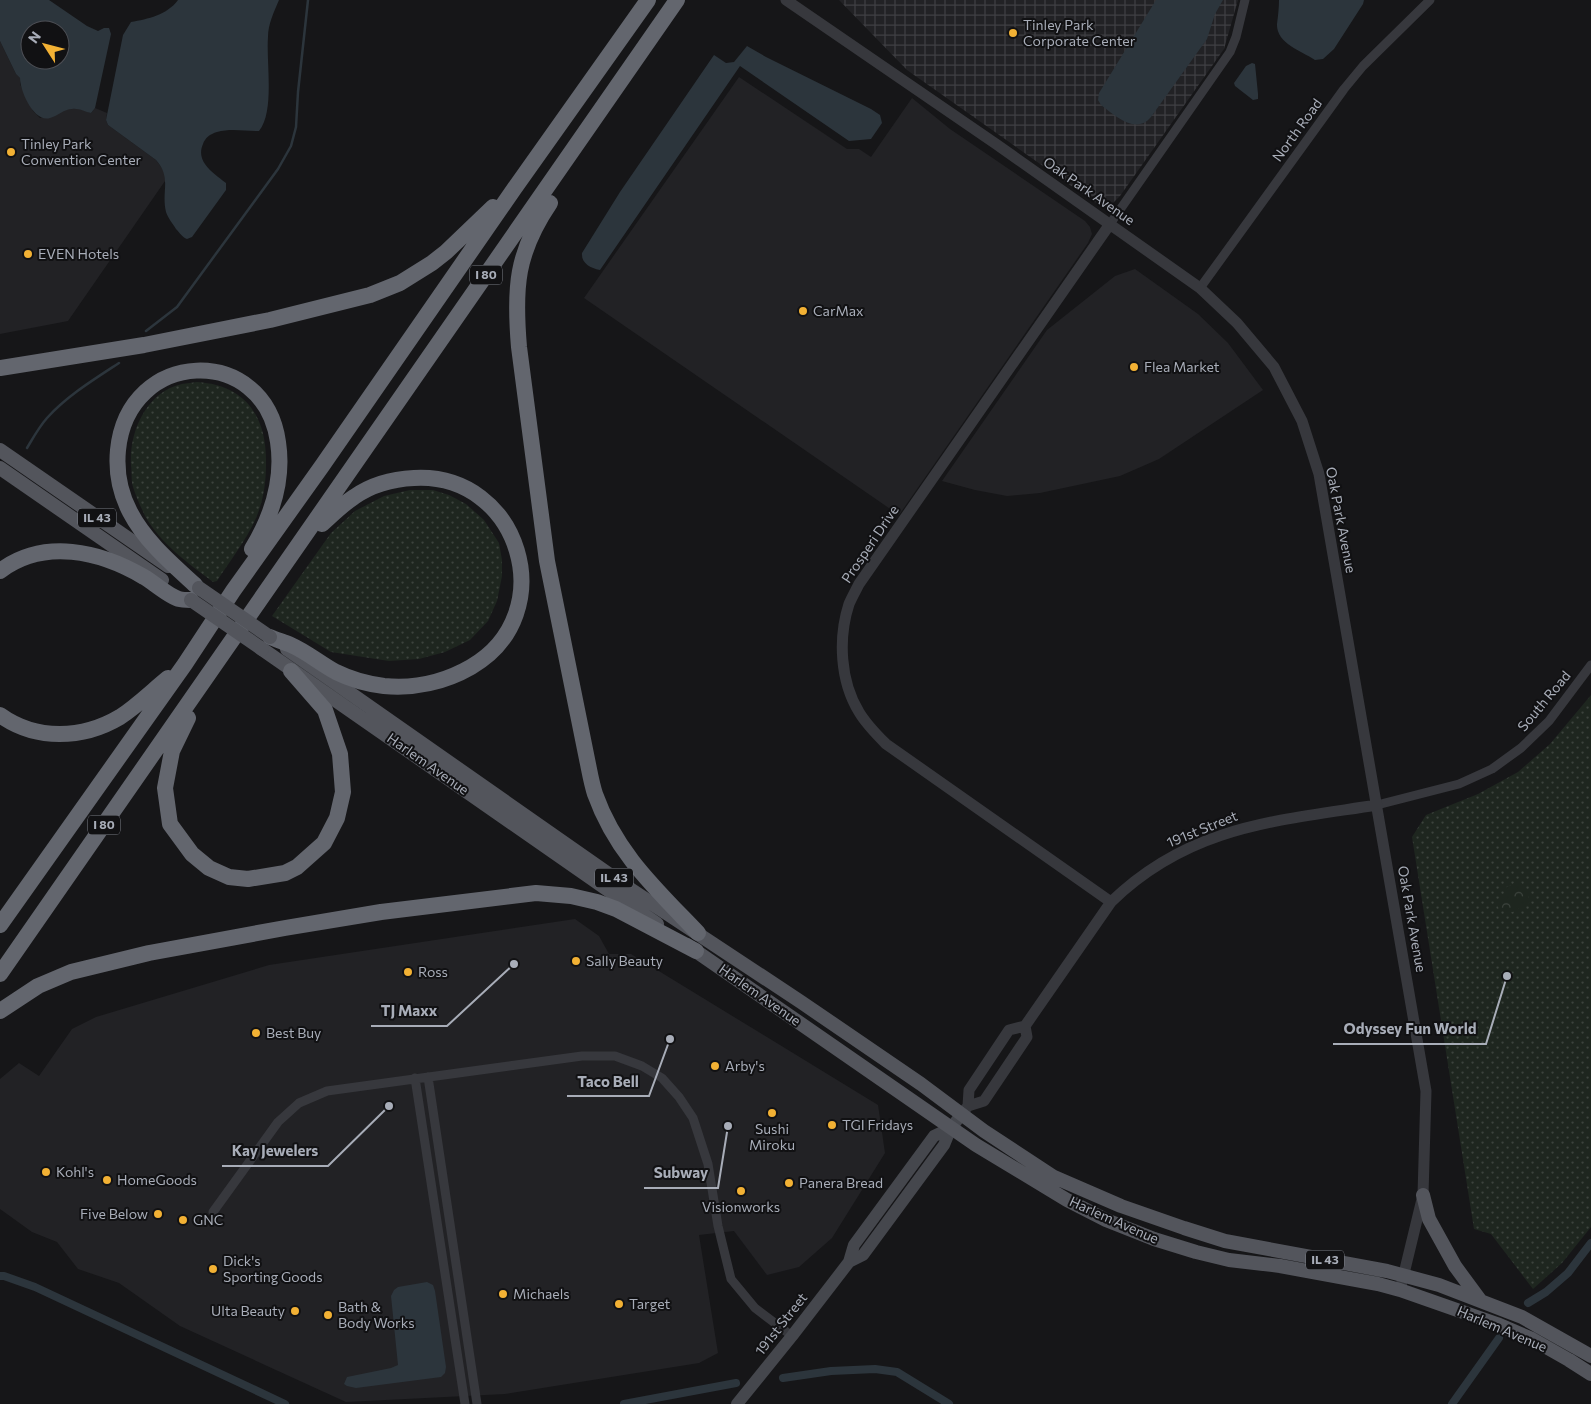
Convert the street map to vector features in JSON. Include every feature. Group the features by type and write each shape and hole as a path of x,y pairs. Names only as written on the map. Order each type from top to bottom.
{"highway":[{"name":"I 80","path":"0,925 185,664 233,591 648,0"},
{"name":"I 80","path":"0,974 677,0"},
{"path":"682,0 664,33 539,220 528,242 519,272 516,312 547,561 595,793 604,815 623,850 636,868 698,933"},
{"path":"0,368 144,345 270,320 370,295 400,283 432,263 514,189"},
{"path":"0,571 25,557 44,552 64,551 92,554 124,565 178,599 195,591 152,544 129,511 122,492 117,457 126,417 142,394 168,376 200,370 224,375 243,384 253,392 263,403 270,415 278,440 278,478 273,506 261,534 236,575 233,591"},
{"path":"266,643 291,645 337,673 352,678 383,686 420,685 453,676 485,657 500,643 518,610 522,580 518,552 513,537 503,520 489,504 472,492 456,484 438,479 405,478 384,483 363,492 338,509 295,550"},
{"path":"0,715 16,725 42,733 69,734 88,731 110,722 128,711 185,664"},
{"path":"207,676 172,751 165,788 170,824 192,854 209,868 229,877 248,879 285,873 297,868 313,854 324,843 337,818 343,792 340,754 325,710 290,671"},
{"path":"0,1011 19,997 55,978 81,969 141,955 260,932 381,912 536,893 571,896 598,902 616,909 696,951"}],"main road":[{"name":"Harlem Avenue","path":"0,450 266,643 921,1084 965,1110 984,1131 1054,1177 1130,1209 1225,1241 1403,1275 1439,1285 1522,1317 1591,1356"},
{"name":"Harlem Avenue","path":"0,468 195,591"},
{"name":"Harlem Avenue","path":"266,643 290,671 434,768 951,1128 1067,1200 1106,1220 1154,1239 1196,1252 1229,1260 1280,1266 1378,1284 1400,1290 1496,1324 1532,1339 1591,1374"},
{"name":"191st Street","path":"736,1404 849,1262 863,1255 944,1145 951,1128 965,1110"},
{"path":"1423,1195 1429,1220 1454,1266 1481,1300"}],"street":[{"name":"Oak Park Avenue","path":"786,0 1200,288 1237,323 1274,367 1302,421 1319,474 1426,1091 1423,1195 1400,1290"},
{"path":"1110,224 1230,52 1236,37 1244,0"},
{"name":"North Road","path":"1200,288 1344,88 1363,66 1430,0"},
{"name":"Prosperi Drive","path":"1110,224 859,584 849,604 842,646 849,691 858,711 871,729 886,744 1111,902"},
{"name":"South Road","path":"1377,805 1459,784 1492,769 1522,748 1549,721 1591,665"},
{"name":"191st Street","path":"965,1110 969,1090 1009,1030 1025,1026 1111,902 1125,889 1162,862 1185,849 1212,838 1267,822 1377,805"},
{"name":"191st Street","path":"965,1110 984,1101 1027,1036 1025,1026"},
{"path":"213,1212 278,1122 300,1103 327,1091 582,1056 615,1056 642,1066 662,1078 679,1097 693,1118 708,1164 718,1226 731,1278 755,1308 792,1336"},
{"path":"428,1077 477,1404"},
{"path":"415,1078 465,1404"}],"shaded area":[{"path":"0,0 49,0 87,26 98,31 109,28 111,34 95,108 91,113 69,109 50,118 39,116 33,111 25,98 20,78 16,74 0,41"},
{"path":"178,0 279,0 268,32 269,86 264,122 259,131 222,131 212,134 205,140 201,150 204,162 211,171 226,183 226,190 192,237 187,239 176,229 166,212 165,179 161,167 156,160 108,125 106,120 123,35 131,22 163,13"},
{"path":"839,0 1238,0 1224,49 1120,196 1113,203 1102,203 1094,202 907,70"},
{"path":"1156,0 1223,0 1215,14 1207,39 1151,117 1145,122 1132,124 1119,118 1101,105 1098,100 1099,93"},
{"path":"1279,0 1364,0 1334,49 1323,59 1315,60 1290,46 1278,31"},
{"path":"0,41 16,74 20,78 20,84 33,111 40,118 71,108 91,113 95,108 107,113 106,120 108,125 156,160 165,172 165,181 68,321 0,334"},
{"path":"747,46 871,109 880,115 882,123 871,139 849,141 740,66 600,270 587,264 583,260 582,253 620,192 714,55 726,63 734,62"},
{"path":"1252,63 1255,64 1258,94 1258,99 1253,100 1235,86 1234,83 1246,66"},
{"path":"739,77 847,149 859,149 871,157 912,98 950,129 1085,221 1090,227 1092,234 1088,243 899,515 584,298"},
{"name":"Flea Market","path":"1135,269 1198,314 1228,343 1263,390 1159,459 1120,476 1040,493 1007,496 942,481 1047,330 1115,276"},
{"path":"575,919 599,936 609,954 631,954 878,1105 885,1153 832,1238 799,1267 767,1275 734,1231 699,1235 718,1353 699,1363 505,1394 346,1402 180,1326 119,1283 78,1269 57,1242 32,1232 0,1209 0,1079 19,1063 39,1076 72,1029 96,1017 269,965"},
{"path":"427,1282 433,1285 435,1291 446,1367 445,1373 441,1377 356,1388 344,1384 347,1377 398,1365 391,1296 398,1287"}],"green space":[{"path":"197,382 214,384 229,389 241,397 258,418 263,432 265,447 265,483 258,513 250,531 239,548 217,581 213,582 167,544 151,526 132,485 131,452 133,440 142,415 159,395 169,388"},
{"path":"410,490 433,490 449,495 466,504 484,520 499,543 502,576 497,601 488,621 470,640 445,652 419,659 389,661 331,652 272,616 331,533 355,511 384,496"},
{"path":"1591,695 1591,1227 1562,1263 1533,1289 1491,1234 1474,1229 1412,837 1426,815 1478,794 1518,772 1550,744"},
{"path":"1520,880 1531,902 1512,912 1499,909 1496,902 1505,896 1503,889"}],"waterway":[{"path":"146,331 177,307 278,169 291,146 296,127 308,0"},
{"path":"27,448 41,425 55,410 81,389 119,363"},
{"path":"1528,1303 1546,1292 1568,1273 1591,1243"},
{"path":"0,1276 35,1287 285,1404"},
{"path":"1452,1404 1499,1338"},
{"path":"783,1378 831,1371 875,1369 897,1372 949,1404"},
{"path":"624,1404 736,1383"}],"place":[{"name":"Tinley Park Corporate Center","path":"1013,33"},
{"name":"Tinley Park Convention Center","path":"11,152"},
{"name":"EVEN Hotels","path":"28,254"},
{"name":"CarMax","path":"803,311"},
{"name":"Flea Market","path":"1134,367"},
{"name":"Sally Beauty","path":"576,961"},
{"name":"TJ Maxx","path":"514,964"},
{"name":"Ross","path":"408,972"},
{"name":"Odyssey Fun World","path":"1507,976"},
{"name":"Best Buy","path":"256,1033"},
{"name":"Taco Bell","path":"670,1039"},
{"name":"Arby's","path":"715,1066"},
{"name":"Kay Jewelers","path":"389,1106"},
{"name":"Sushi Miroku","path":"772,1113"},
{"name":"TGI Fridays","path":"832,1125"},
{"name":"Subway","path":"728,1126"},
{"name":"Kohl's","path":"46,1172"},
{"name":"HomeGoods","path":"107,1180"},
{"name":"Panera Bread","path":"789,1183"},
{"name":"Visionworks","path":"741,1191"},
{"name":"Five Below","path":"158,1214"},
{"name":"GNC","path":"183,1220"},
{"name":"Dick's Sporting Goods","path":"213,1269"},
{"name":"Michaels","path":"503,1294"},
{"name":"Target","path":"619,1304"},
{"name":"Ulta Beauty","path":"295,1311"},
{"name":"Bath & Body Works","path":"328,1315"}]}
